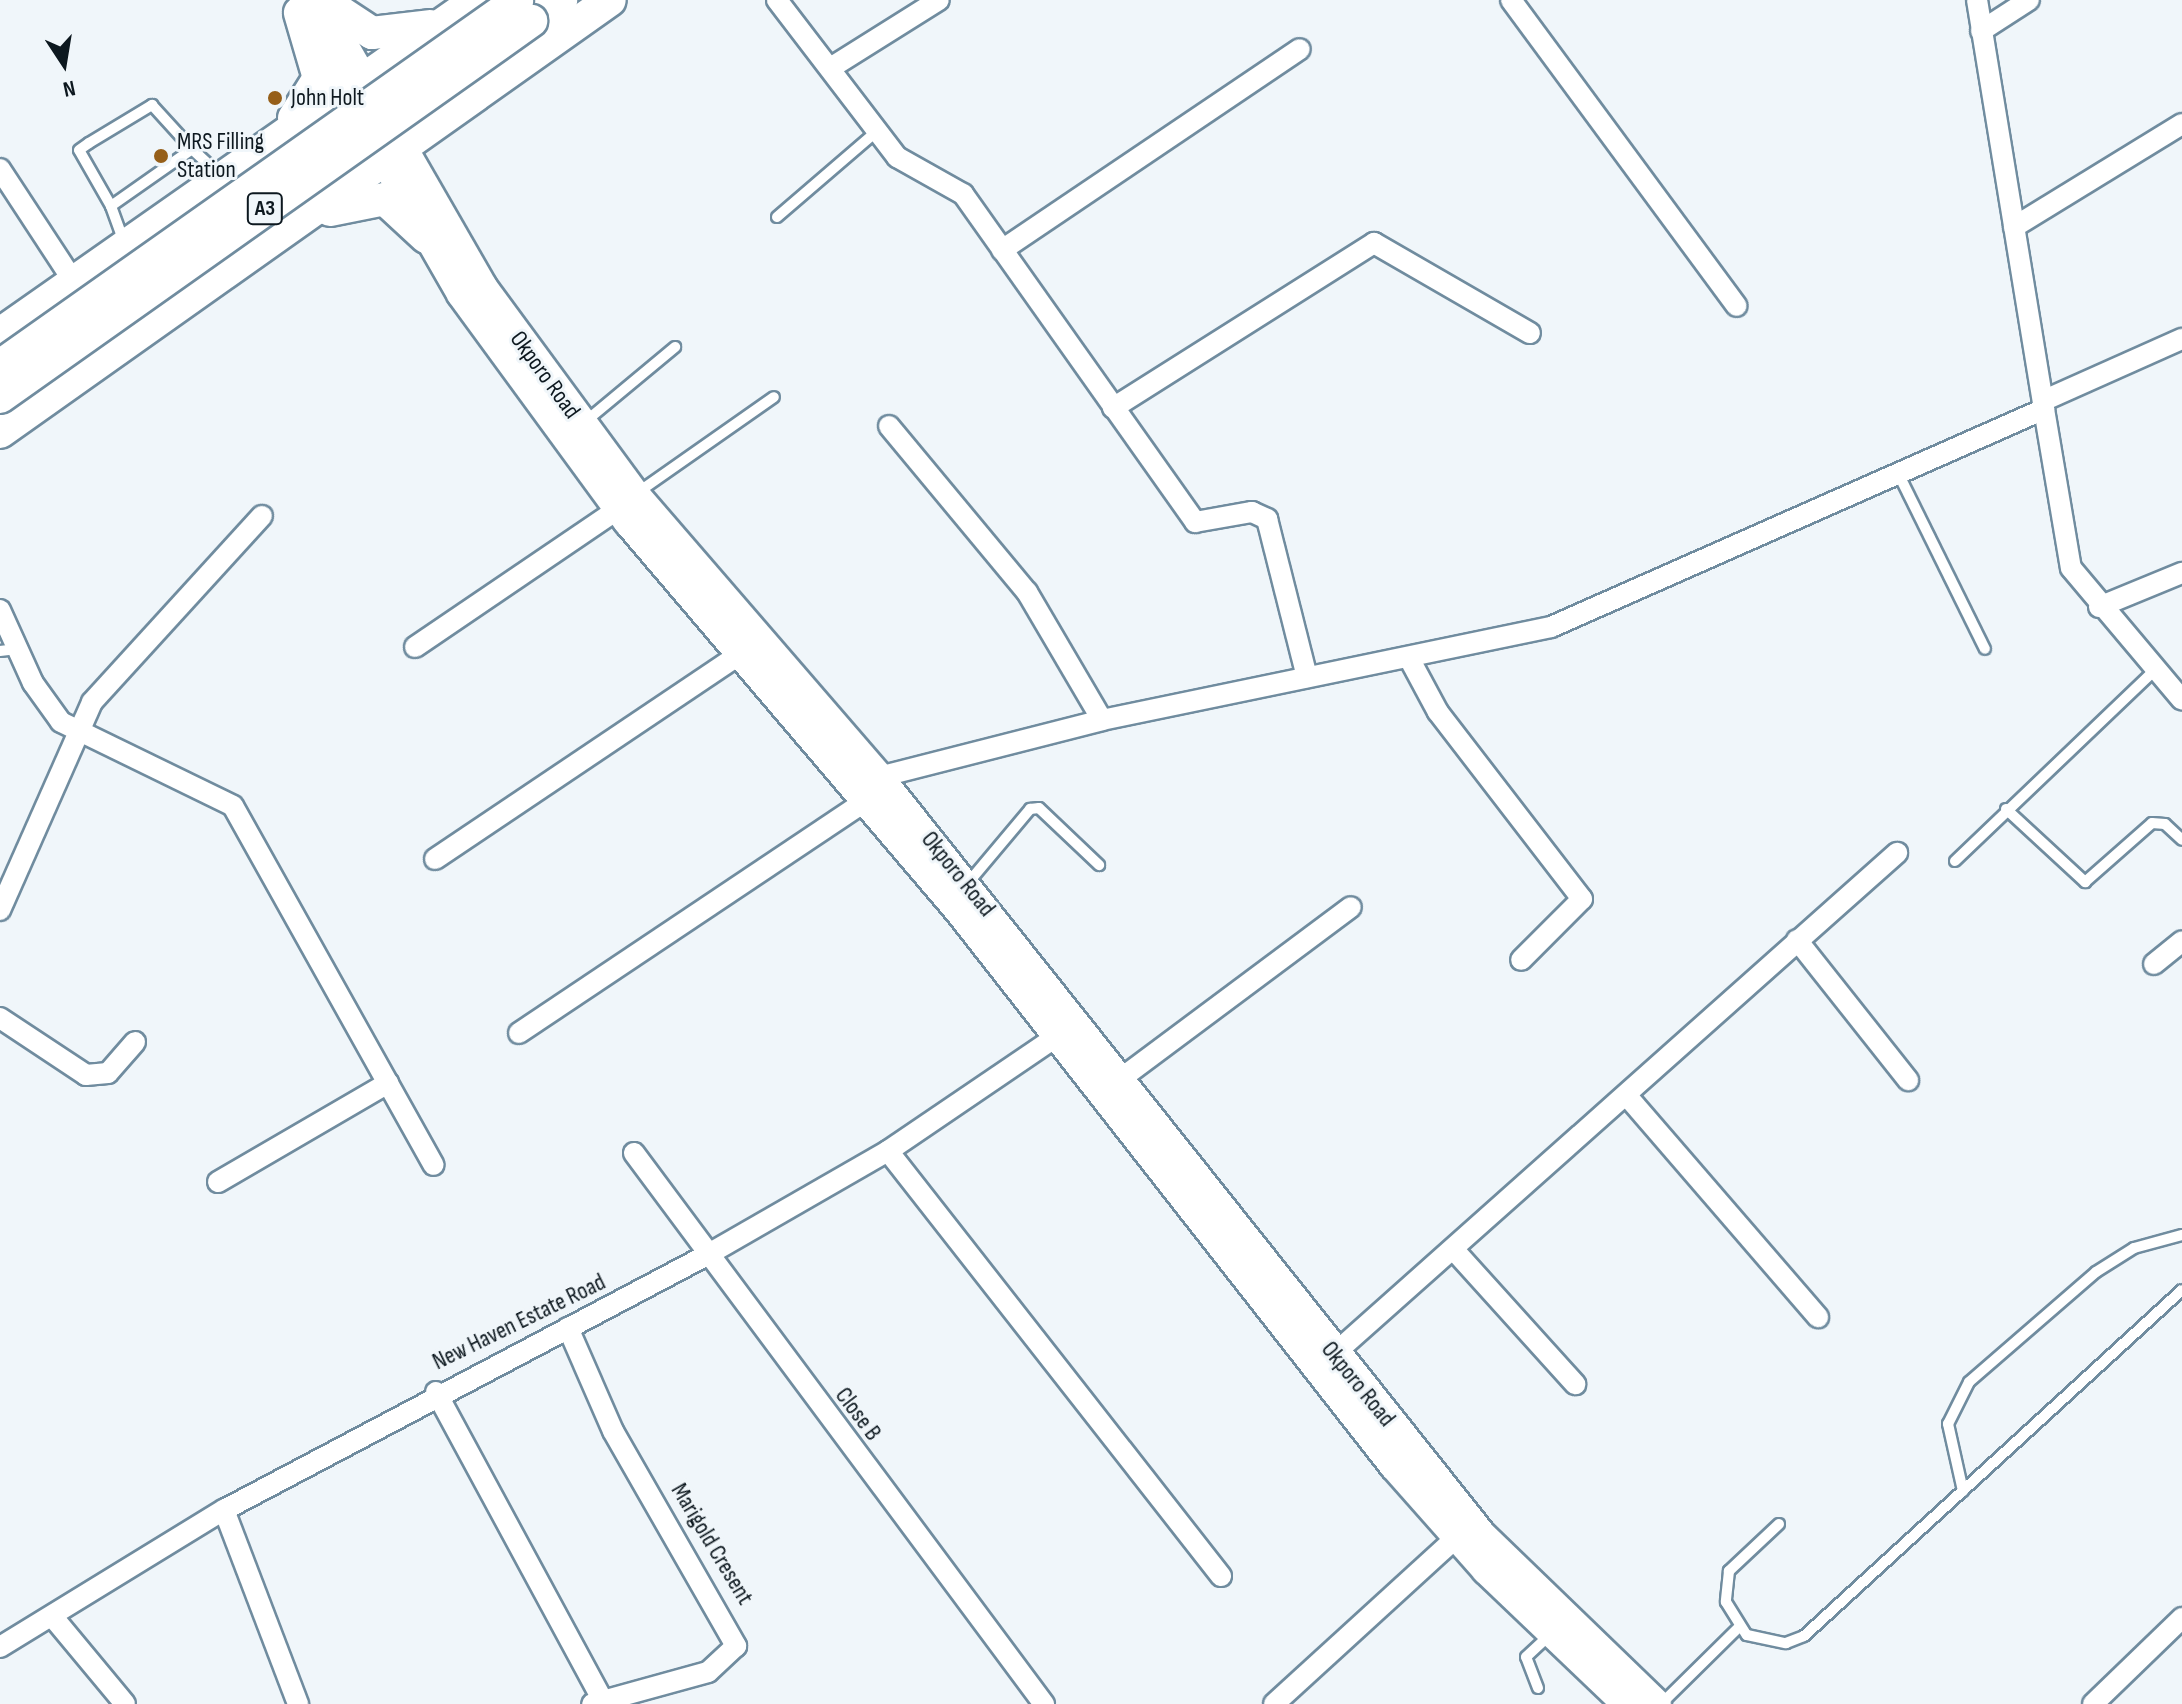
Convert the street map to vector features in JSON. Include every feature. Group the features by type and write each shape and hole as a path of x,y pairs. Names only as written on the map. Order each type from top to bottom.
{"main road":[{"path":"0,334 477,0"},
{"name":"A3","path":"0,366 522,7 561,0"},
{"path":"0,432 610,0"},
{"path":"308,3 372,33 445,22"},
{"path":"263,149 317,90 318,65 308,3"},
{"name":"Okporo Road","path":"308,3 393,154 581,425 627,502 741,653 966,884 1334,1354 1482,1535 1659,1704"},
{"name":"A3","path":"0,397 522,7"},
{"name":"Okporo Road","path":"393,154 426,237 500,352 873,788 1057,1036 1456,1538 1626,1704"},
{"path":"277,236 368,196 404,211 426,237"}],"street":[{"path":"777,0 879,130 917,172 963,194 1195,522 1252,512 1267,519 1307,677"},
{"path":"832,67 939,0"},
{"path":"1511,0 1737,306"},
{"path":"1977,0 2046,404 2065,554 2099,607 2182,700"},
{"path":"1981,31 2029,0"},
{"path":"1002,250 1300,49"},
{"path":"2014,227 2182,124"},
{"path":"0,169 74,282"},
{"path":"1113,408 1374,243 1530,333"},
{"path":"519,1033 873,788 1102,720 1502,640 1591,612 1898,473 2182,339"},
{"path":"889,426 1027,592 1102,720"},
{"path":"415,647 627,502"},
{"path":"0,910 74,731 109,679 262,516"},
{"path":"2099,607 2182,573"},
{"path":"0,610 9,650 74,731 225,796 434,1165"},
{"path":"435,859 741,653"},
{"path":"1409,658 1438,712 1582,899 1521,960"},
{"path":"1334,1354 1628,1097 1797,940 1897,853"},
{"path":"1119,1080 1351,907"},
{"path":"1797,940 1908,1080"},
{"path":"2154,964 2182,941"},
{"path":"0,1018 86,1075 108,1073 135,1042"},
{"name":"New Haven Estate Road","path":"0,1647 224,1510 436,1392 568,1328 707,1255 888,1151 1057,1036"},
{"path":"218,1182 388,1083"},
{"path":"1628,1097 1818,1317"},
{"path":"888,1151 1221,1576"},
{"name":"Close B","path":"634,1153 1044,1704"},
{"path":"1454,1250 1575,1384"},
{"name":"Marigold Cresent","path":"568,1328 613,1431 736,1646 708,1672 597,1702"},
{"path":"436,1392 597,1702"},
{"path":"224,1510 298,1704"},
{"path":"1274,1704 1456,1538"},
{"path":"52,1616 125,1704"},
{"path":"2093,1704 2182,1618"}],"lane":[{"path":"125,246 111,206 79,150 89,143 152,105 223,178"},
{"path":"777,217 879,130"},
{"path":"111,206 192,149"},
{"path":"581,425 675,347"},
{"path":"627,502 774,397"},
{"path":"1898,473 1985,649"},
{"path":"1955,861 2155,670"},
{"path":"966,884 1030,809 1039,808 1099,865"},
{"path":"2006,809 2085,882 2152,823 2165,824 2182,840"},
{"path":"1963,1491 1948,1424 1969,1382 2096,1272 2134,1248 2182,1235"},
{"path":"1779,1524 1729,1571 1726,1602 1739,1627 1768,1642 1797,1641 2182,1290"},
{"path":"1659,1704 1739,1627"},
{"path":"1538,1688 1526,1657 1553,1633"}],"place":[{"name":"John Holt","path":"275,98"},
{"name":"MRS Filling Station","path":"161,156"}]}
